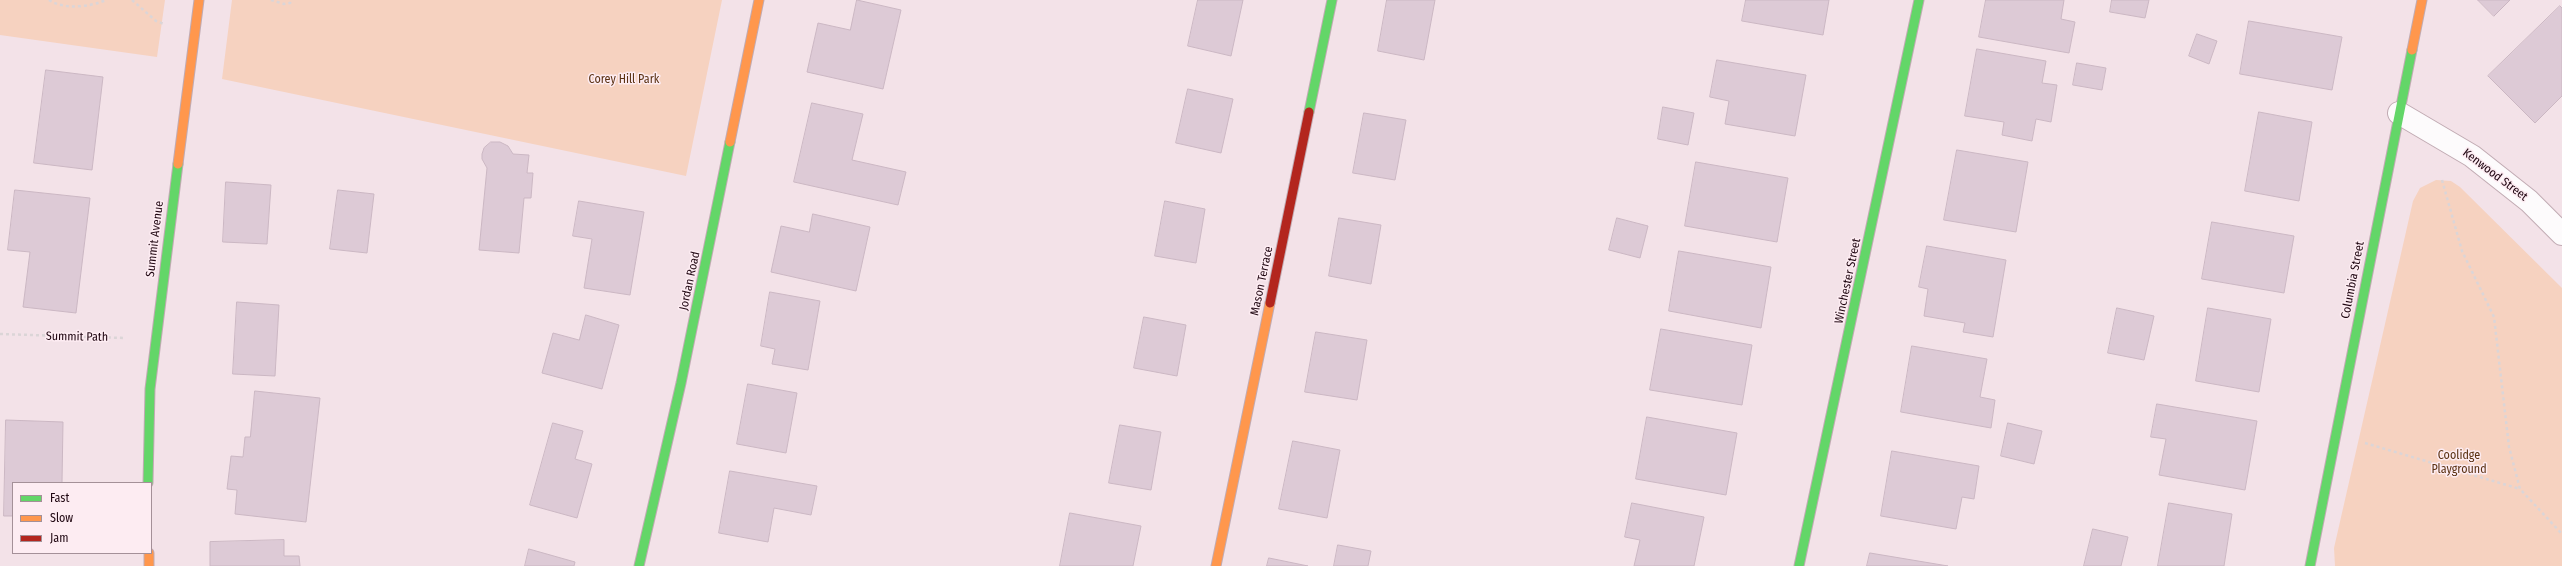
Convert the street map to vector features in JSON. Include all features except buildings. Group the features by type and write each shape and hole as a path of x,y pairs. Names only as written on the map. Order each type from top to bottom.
{"street":[{"name":"Summit Avenue","path":"148,482 150,389 155,338 199,0"},
{"name":"Jordan Road","path":"639,566 681,383 759,0"},
{"name":"Mason Terrace","path":"1216,566 1332,0"},
{"name":"Winchester Street","path":"1799,566 1919,0"},
{"name":"Columbia Street","path":"2310,566 2334,434 2422,0"},
{"name":"Kenwood Street","path":"2399,113 2472,156 2529,201 2562,234"},
{"path":"149,554 149,566"}],"path":[{"path":"49,0 62,6 75,6 106,0"},
{"path":"132,0 156,21 167,25"},
{"path":"271,0 284,4 290,3 292,0"},
{"path":"2442,180 2462,251 2494,317 2509,447 2520,489 2562,534"},
{"name":"Summit Path","path":"0,334 21,336 155,338"},
{"path":"2334,434 2520,489"}],"green space":[{"path":"0,0 165,0 157,57 0,35"},
{"name":"Corey Hill Park","path":"232,0 722,0 686,176 222,79"},
{"name":"Coolidge Playground","path":"2436,180 2451,181 2460,187 2562,288 2562,566 2335,566 2334,548 2413,201 2420,188"}],"traffic: fast":[{"path":"1309,112 1332,0"},
{"path":"1799,566 1919,0"},
{"path":"2310,566 2412,50"},
{"path":"639,566 681,383 730,142"},
{"path":"148,482 150,389 178,164"}],"traffic: slow":[{"path":"178,164 199,0"},
{"path":"730,142 759,0"},
{"path":"2412,50 2422,0"},
{"path":"1216,566 1270,303"},
{"path":"149,554 149,566"}],"traffic: jam":[{"path":"1270,303 1309,112"}]}
